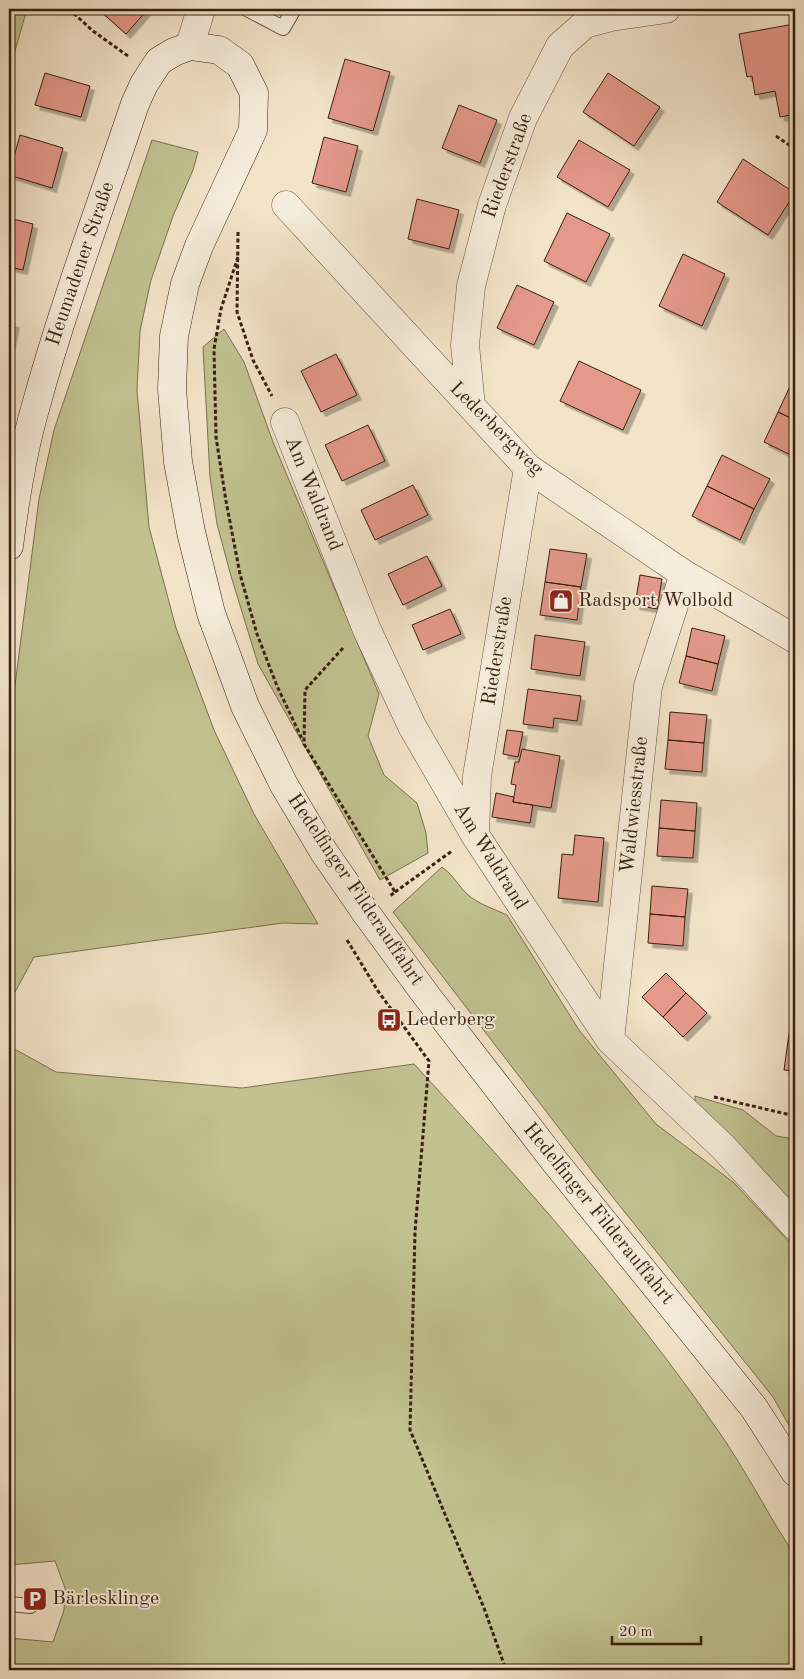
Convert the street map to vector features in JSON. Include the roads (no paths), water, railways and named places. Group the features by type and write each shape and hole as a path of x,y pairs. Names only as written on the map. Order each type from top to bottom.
{"street":[{"path":"190,46 201,9"},
{"name":"Riederstraße","path":"471,406 465,345 470,286 492,204 523,118 560,46 585,24 611,17 666,9"},
{"name":"Heumadener Straße","path":"9,546 17,489 34,411 59,326 134,104 159,61 174,52 190,46"},
{"name":"Hedelfinger Filderauffahrt","path":"190,46 219,50 240,65 254,93 253,130 198,246 185,284 174,336 172,389 178,462 191,532 211,613 245,706 284,786 324,852 366,913 438,1011 533,1133 754,1408 795,1472"},
{"name":"Lederbergweg","path":"286,205 528,468 684,574 795,639"},
{"name":"Am Waldrand","path":"284,422 367,630 412,726 474,835 610,1040 723,1147 795,1226"},
{"name":"Riederstraße","path":"474,835 477,776 528,468"},
{"name":"Waldwiesstraße","path":"610,1040 648,686 684,574"}],"lane":[{"path":"248,9 283,28 294,9"},
{"path":"9,1604 30,1606"}],"place":[{"name":"Radsport Wolbold","path":"561,601"},
{"name":"Lederberg","path":"389,1020"},
{"name":"Bärlesklinge","path":"35,1599"}]}
